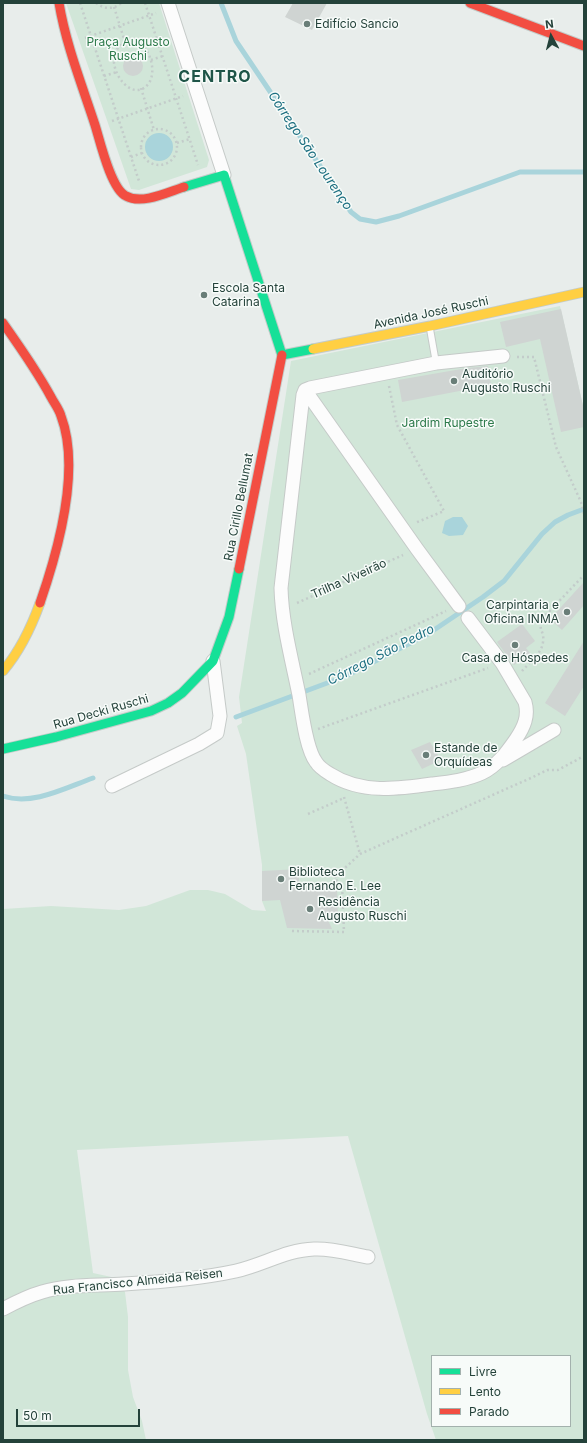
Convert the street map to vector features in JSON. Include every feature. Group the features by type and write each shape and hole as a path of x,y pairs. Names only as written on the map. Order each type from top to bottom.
{"main road":[{"path":"59,3 62,19 108,166 122,194 136,200 145,199 224,175 282,355"},
{"path":"470,3 584,46"},
{"name":"Avenida José Ruschi","path":"282,355 430,326 584,292"},
{"path":"3,323 40,375 61,417 66,437 67,495 62,528 52,569 31,628 22,647 3,671"},
{"name":"Rua Cirillo Bellumat","path":"212,661 229,617 282,355"},
{"name":"Rua Decki Ruschi","path":"3,749 56,737 151,711 168,703 182,693 196,680 212,661"}],"street":[{"path":"164,8 224,175"},
{"path":"503,356 436,363 386,372 306,390 303,395 280,588 282,610 310,753 316,763 323,770 339,780 355,786 380,789 410,787 463,779 482,773 554,730"},
{"path":"306,390 402,528 459,606"},
{"path":"468,618 502,663 525,702 527,714 520,733 493,767"},
{"path":"112,786 199,744 217,733 220,716 212,661"},
{"name":"Rua Francisco Almeida Reisen","path":"3,1308 26,1297 44,1291 73,1287 141,1283 203,1277 256,1266 284,1254 299,1251 315,1249 328,1250 368,1257"}],"lane":[{"path":"430,326 436,363"}],"path":[{"path":"80,3 141,187"},
{"path":"96,3 102,7 108,8 114,7 121,3"},
{"path":"145,3 199,168"},
{"path":"114,7 125,42"},
{"path":"81,39 149,16 164,8"},
{"path":"125,42 137,42 142,45 151,60 151,80 142,88 134,90 124,85 117,72 113,57 115,50 119,45 125,42"},
{"path":"151,60 163,56"},
{"path":"104,76 117,72"},
{"path":"142,88 154,130"},
{"path":"110,122 186,95"},
{"path":"154,130 166,130 171,133 177,143 177,149 172,160 161,165 150,162 142,153 141,147 144,136 154,130"},
{"path":"177,143 190,139"},
{"path":"131,157 142,153"},
{"path":"503,356 534,357 556,446 581,502 584,514"},
{"path":"386,372 397,425 444,511 402,528"},
{"name":"Trilha Viveirão","path":"282,610 417,549"},
{"path":"513,682 540,650 543,641 540,623 584,575"},
{"path":"296,685 459,606"},
{"path":"306,733 502,663"},
{"path":"292,931 344,932 342,885 334,878 360,854 547,770 558,770 584,756"},
{"path":"339,780 360,854"},
{"path":"308,814 344,798"}],"green space":[{"name":"Praça Augusto Ruschi","path":"66,3 159,3 209,160 207,167 139,190 131,189"},
{"name":"Jardim Rupestre","path":"560,306 584,410 584,1440 436,1440 432,1427 571,1427 571,1355 431,1355 431,1426 348,1136 77,1150 93,1273 116,1278 125,1292 128,1317 128,1370 133,1397 142,1421 146,1440 3,1440 3,909 51,906 119,910 146,906 190,890 208,890 225,894 252,910 266,911 262,901 262,865 246,754 237,726 242,723 239,697 291,361"}],"water":[{"path":"159,133 169,137 173,147 169,157 159,161 149,157 145,147 149,137"},
{"path":"453,517 462,517 468,526 463,535 449,536 442,533 445,521"}],"building":[{"name":"Edifício Sancio","path":"293,3 327,3 312,30 285,17"},
{"path":"133,56 140,59 143,66 140,73 133,76 126,73 123,66 126,59"},
{"path":"561,309 584,410 584,427 561,432 540,339 506,347 500,322"},
{"name":"Auditório Augusto Ruschi","path":"488,366 491,385 402,402 398,380 467,368"},
{"name":"Carpintaria e Oficina INMA","path":"584,582 584,605 562,630 550,619"},
{"name":"Casa de Hóspedes","path":"522,624 535,641 526,648 530,653 514,665 497,642"},
{"path":"584,641 584,686 565,716 545,703"},
{"name":"Estande de Orquídeas","path":"430,742 441,760 422,769 411,750"},
{"name":"Residência Augusto Ruschi","path":"299,869 299,888 337,886 338,917 327,918 332,929 287,928 280,900 262,901 262,871"}],"waterway":[{"name":"Córrego São Lourenço","path":"221,3 236,41 351,212 360,219 376,222 399,216 520,172 584,172"},
{"name":"Córrego São Pedro","path":"236,717 346,676 428,634 504,581 542,534 555,522 584,509"},
{"name":"Córrego São Pedro","path":"3,796 14,799 37,797 60,791 93,778"}],"traffic: fast":[{"path":"184,187 224,175 282,355 313,349"},
{"path":"3,749 56,737 151,711 168,703 182,693 213,661 229,617 239,569"}],"traffic: slow":[{"path":"313,349 430,326 584,292"},
{"path":"3,671 15,655 24,639 40,603"}],"traffic: jam":[{"path":"59,3 75,65 107,164 111,175 121,192 126,196 140,199 155,197 184,187"},
{"path":"470,3 584,46"},
{"path":"3,323 34,368 58,408 67,437 69,460 65,510 54,559 40,603"},
{"path":"239,569 282,355"}],"place":[{"name":"Edifício Sancio","path":"307,24"},
{"name":"Escola Santa Catarina","path":"204,295"},
{"name":"Auditório Augusto Ruschi","path":"454,381"},
{"name":"Carpintaria e Oficina INMA","path":"567,612"},
{"name":"Casa de Hóspedes","path":"515,645"},
{"name":"Estande de Orquídeas","path":"426,755"},
{"name":"Biblioteca Fernando E. Lee","path":"281,879"},
{"name":"Residência Augusto Ruschi","path":"310,909"}],"district":[{"name":"CENTRO","path":"215,77"}]}
